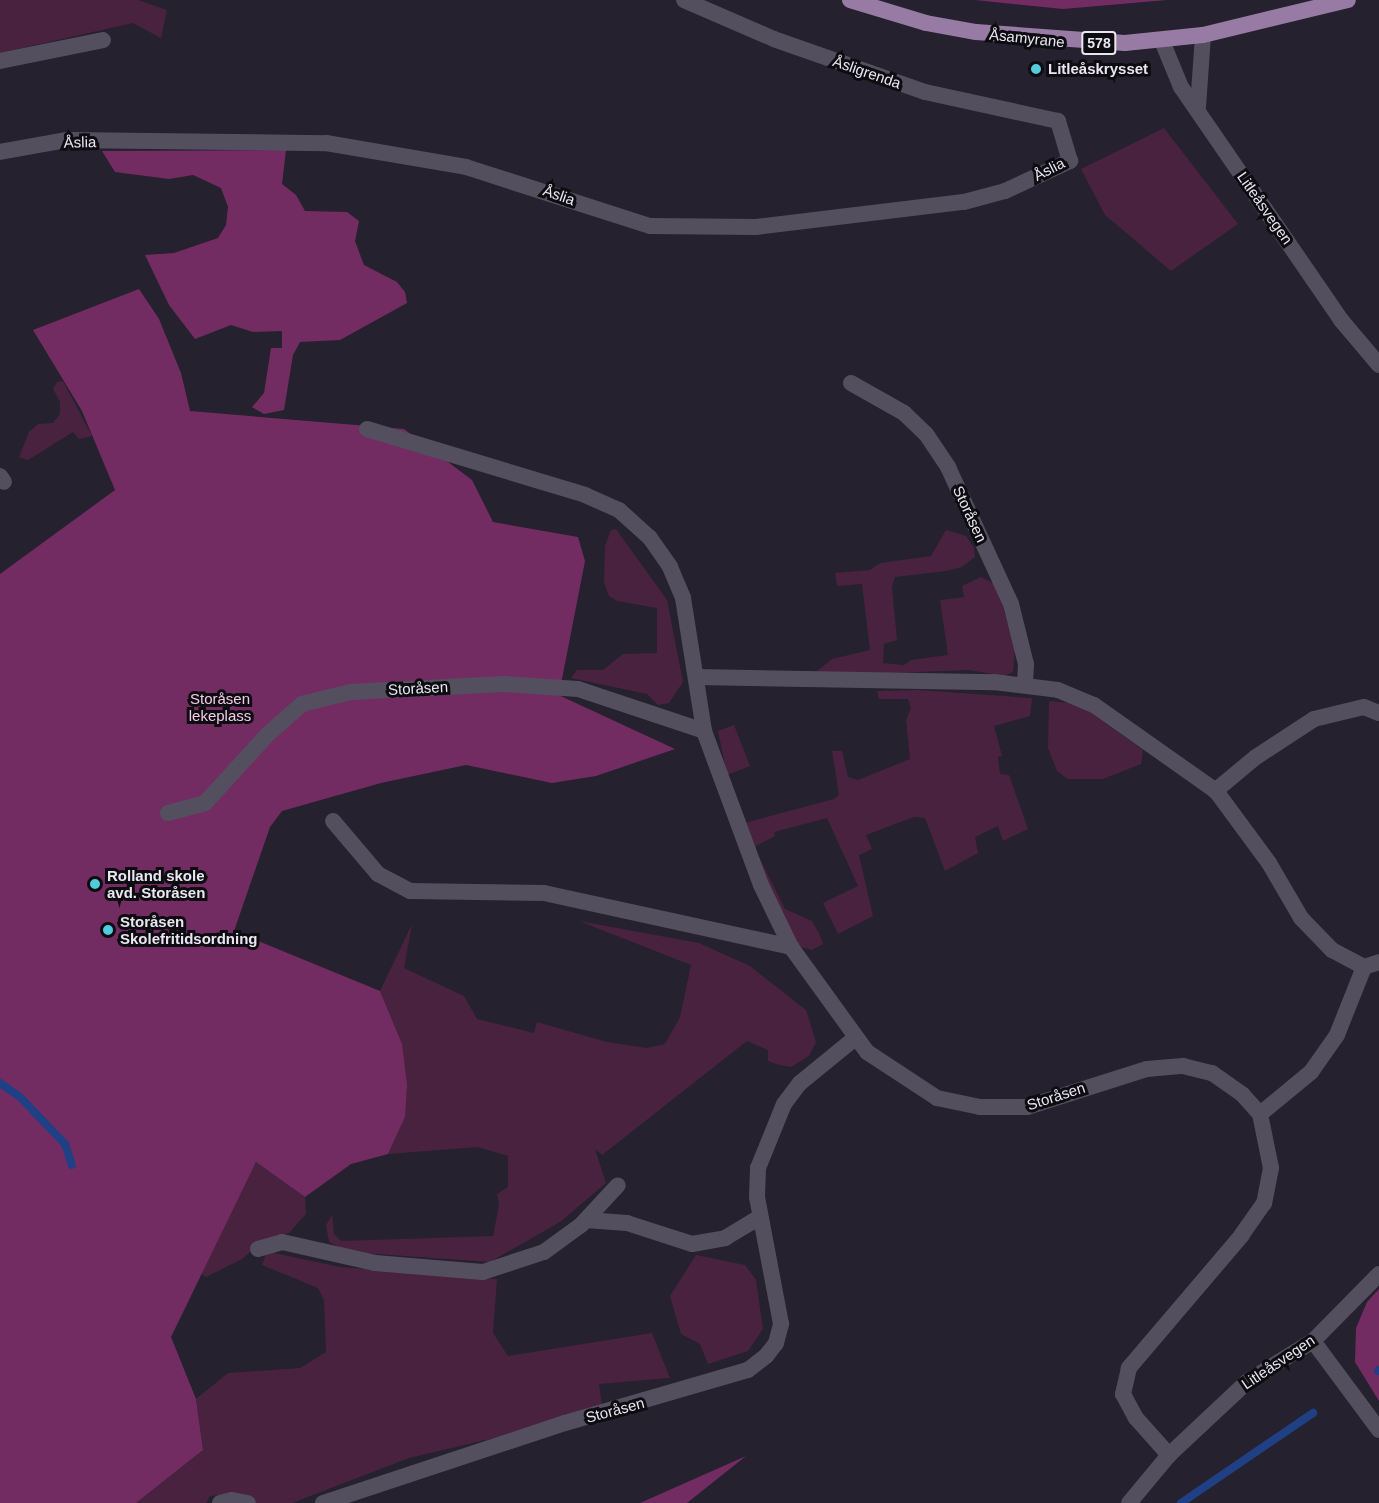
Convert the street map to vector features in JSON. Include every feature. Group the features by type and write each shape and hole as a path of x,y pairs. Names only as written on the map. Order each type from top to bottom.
{"main road":[{"name":"Åsamyrane","path":"850,0 926,23 976,32 1074,42 1162,41 1203,35 1348,0"}],"street":[{"name":"Åsligrenda","path":"684,0 774,39 925,92 1058,121"},
{"path":"1198,107 1203,35"},
{"path":"0,61 103,40"},
{"name":"Litleåsvegen","path":"1162,41 1170,67 1341,320 1379,365"},
{"name":"Åslia","path":"0,152 67,140 326,143 477,170 650,226 756,227 964,202 1005,190 1070,161 1058,121"},
{"name":"Storåsen","path":"851,383 904,413 926,434 948,467 1011,604 1025,655 1025,685"},
{"name":"Storåsen","path":"367,429 563,488 619,510 650,538 670,567 683,598 698,677 704,732 761,885 791,946 854,1039 867,1052 937,1098 980,1107 1027,1107 1147,1068 1184,1066 1212,1073 1242,1094 1260,1114"},
{"path":"698,677 793,676 1025,685 1058,690 1094,705 1215,792 1269,863 1302,918 1332,950 1371,965 1337,1035 1311,1072 1260,1114 1271,1168 1264,1203 1242,1235 1129,1368 1123,1394 1136,1418 1169,1455"},
{"name":"Storåsen","path":"168,813 205,803 267,735 302,704 350,692 504,684 578,689 704,732"},
{"path":"1215,792 1256,757 1314,719 1364,707 1379,713"},
{"path":"333,821 378,874 410,891 544,893 791,946"},
{"name":"Storåsen","path":"323,1503 565,1423 748,1370 776,1343 781,1324 760,1217 758,1168 775,1121 800,1083 854,1039"},
{"path":"258,1249 282,1242 309,1245 375,1263 483,1272 544,1252 586,1220 618,1185"},
{"path":"586,1220 627,1223 692,1244 725,1238 760,1217"},
{"name":"Litleåsvegen","path":"1129,1503 1169,1455 1248,1381 1313,1341 1379,1274"},
{"path":"1313,1341 1379,1431"},
{"path":"220,1503 232,1500 248,1503"}],"shaded area":[{"path":"0,0 138,0 167,10 161,38 133,23 0,53"},
{"path":"1164,128 1238,224 1171,271 1105,215 1081,169"},
{"path":"63,381 92,436 79,439 73,432 28,460 19,457 29,432 38,424 53,423 60,414 60,402 53,389 57,382"},
{"path":"616,529 667,600 683,682 669,703 658,705 647,694 571,678 577,670 603,670 623,654 657,653 657,608 617,601 609,596 604,582 605,546 611,530"},
{"path":"946,530 966,536 974,548 975,557 962,567 946,571 895,577 892,587 897,640 884,644 883,663 904,665 911,660 948,655 940,600 964,597 962,586 981,577 997,585 1015,651 1013,672 1004,676 969,670 811,676 832,659 870,650 862,584 837,586 835,573 870,570 880,563 931,556"},
{"path":"918,690 1032,698 1030,716 994,726 1002,756 998,757 1000,774 1009,775 1028,829 1003,841 998,826 975,837 978,853 945,871 925,818 914,817 866,835 872,849 859,855 873,916 838,934 823,903 858,886 827,818 774,832 775,836 754,847 785,909 812,921 819,933 823,944 812,950 801,947 793,942 741,824 834,799 839,795 832,751 842,751 848,777 858,780 910,759 906,720 911,708 908,699 879,699 877,691"},
{"path":"1049,701 1079,704 1143,750 1141,764 1103,779 1068,779 1057,771 1048,748"},
{"path":"734,725 750,766 727,775 718,731"},
{"path":"579,921 699,943 750,966 806,1010 816,1042 809,1056 791,1067 779,1065 768,1061 768,1050 747,1041 602,1155 595,1149 606,1183 560,1222 490,1262 349,1252 329,1242 326,1225 332,1215 334,1234 341,1241 493,1236 499,1205 497,1194 508,1187 508,1156 478,1147 388,1154 405,1117 402,1044 380,991 412,924 404,968 464,996 477,1019 534,1033 537,1022 607,1042 647,1048 665,1044 680,1017 691,965"},
{"path":"256,1162 305,1197 306,1214 289,1233 261,1242 242,1259 206,1277 200,1273"},
{"path":"274,1253 340,1267 497,1279 493,1333 508,1356 652,1333 670,1378 599,1384 602,1405 490,1439 409,1458 292,1503 255,1503 240,1493 210,1496 206,1503 136,1503 203,1450 196,1399 228,1373 300,1368 326,1352 324,1300 318,1288 262,1265 266,1254"},
{"path":"696,1255 745,1265 756,1280 763,1329 748,1351 708,1364 700,1344 681,1334 670,1296"}],"green space":[{"path":"975,0 1167,0 1063,9"},
{"path":"286,150 282,184 296,195 305,211 347,212 359,221 355,241 364,265 397,282 405,292 407,303 340,340 300,342 293,355 284,410 264,414 252,407 264,393 271,348 282,348 282,331 253,332 231,325 195,339 169,305 145,255 174,253 218,238 226,225 228,207 221,188 193,175 169,179 115,172 102,151"},
{"name":"Storåsen lekeplass","path":"139,289 159,319 181,373 190,411 404,429 472,480 493,522 578,537 585,561 562,679 552,692 675,749 596,776 552,783 466,765 381,783 282,811 270,827 234,931 380,991 402,1044 407,1085 405,1117 388,1154 351,1164 305,1197 256,1162 171,1337 196,1399 203,1450 136,1503 0,1503 0,574 115,490 82,411 33,330"},
{"path":"1379,1289 1379,1401 1355,1362 1356,1328 1367,1302"},
{"path":"746,1456 687,1503 640,1503"}],"waterway":[{"path":"0,1083 20,1097 65,1144 72,1165"},
{"path":"1181,1503 1313,1413"}],"place":[{"name":"Litleåskrysset","path":"1036,69"},
{"name":"Rolland skole avd. Storåsen","path":"95,884"},
{"name":"Storåsen Skolefritidsordning","path":"108,930"}]}
